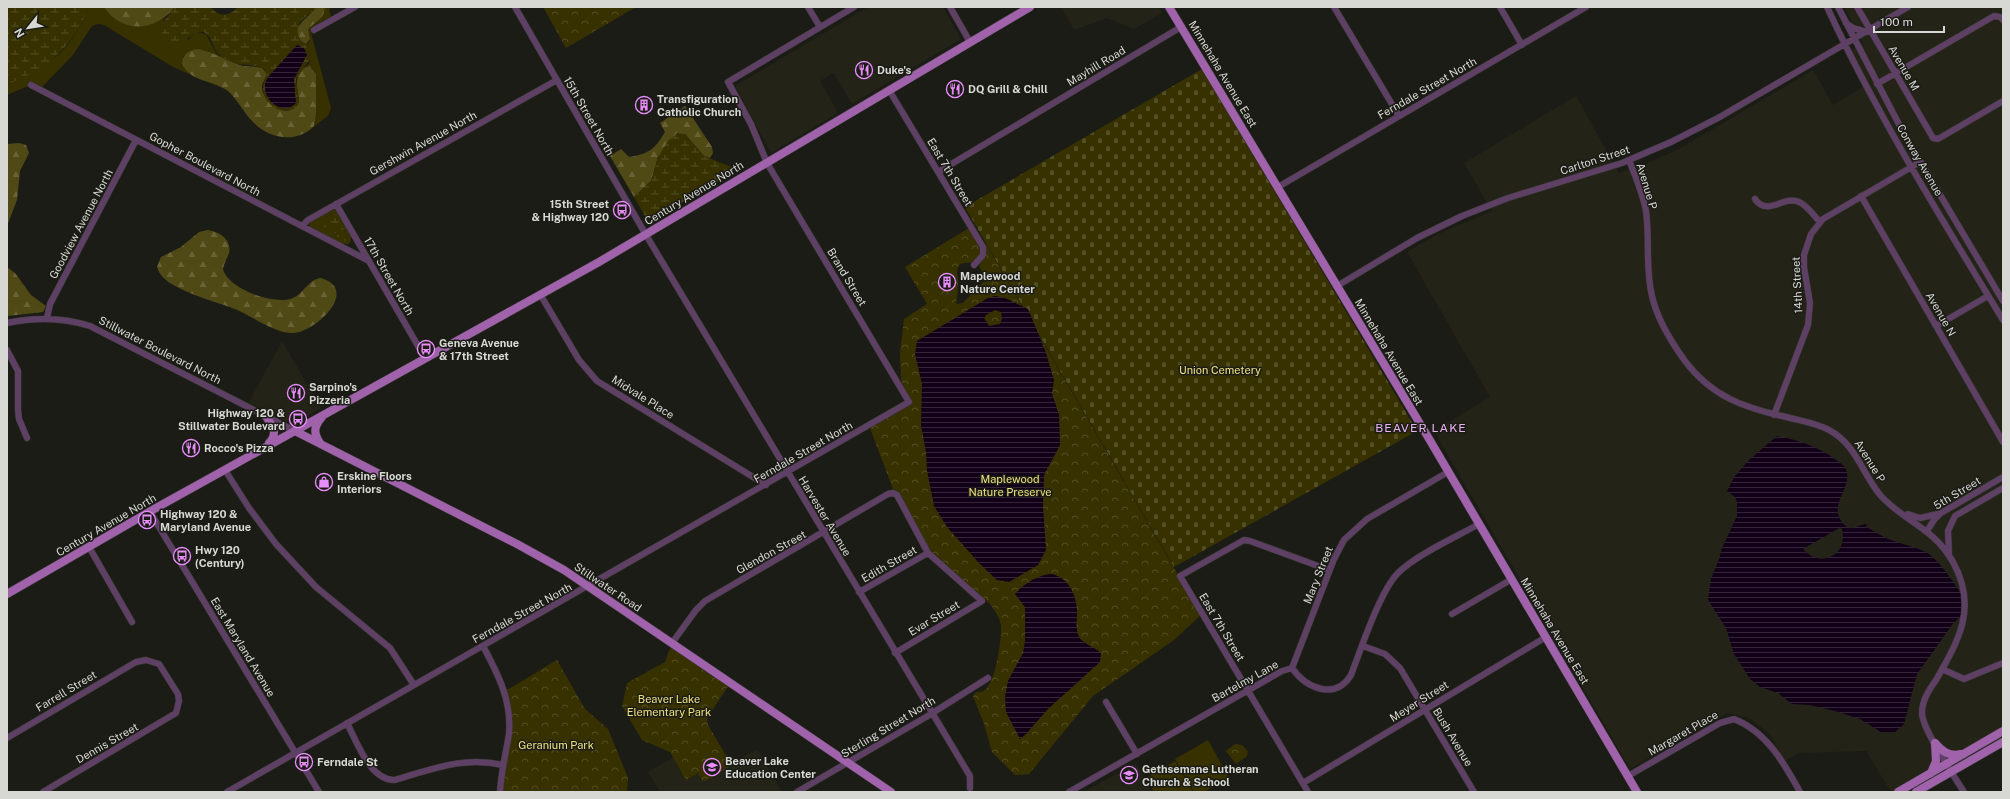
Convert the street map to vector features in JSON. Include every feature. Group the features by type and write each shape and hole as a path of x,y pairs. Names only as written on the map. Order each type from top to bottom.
{"main road":[{"name":"Century Avenue North","path":"7,594 365,391 646,235 1030,7"},
{"name":"Minnehaha Avenue East","path":"1169,7 1546,636 1637,792"},
{"path":"321,444 316,436 315,429 317,423 326,413"},
{"path":"265,415 275,432 273,439 266,447"},
{"name":"Stillwater Road","path":"295,431 518,544 589,586 891,792"},
{"path":"1898,792 2003,731"},
{"path":"1916,792 2003,742"},
{"path":"1935,743 1941,750 1949,754 1956,755 1966,752"},
{"path":"1930,773 1936,761 1935,743"}],"street":[{"path":"314,30 355,7"},
{"name":"15th Street North","path":"514,7 646,235"},
{"path":"808,7 820,27 854,7"},
{"path":"950,7 970,42"},
{"path":"1334,7 1399,116"},
{"path":"1500,7 1522,44"},
{"name":"Ferndale Street North","path":"1278,187 1586,7"},
{"name":"Conway Avenue","path":"1827,7 1845,44 1912,167 2003,320"},
{"name":"Conway Avenue","path":"1838,7 1877,84 1920,162 2003,301"},
{"name":"Avenue M","path":"1857,7 1868,31 1935,139 2003,101"},
{"name":"Carlton Street","path":"1337,286 1417,238 1462,216 1508,198 1629,160 1671,142 1718,118 1854,40 1908,7"},
{"path":"1877,84 1997,16 2003,20"},
{"path":"1845,23 1853,28 1868,31"},
{"name":"Brand Street","path":"820,27 728,82 751,124 767,162 909,402"},
{"name":"Mayhill Road","path":"938,172 1181,27"},
{"name":"Gershwin Avenue North","path":"302,226 307,220 557,80"},
{"name":"Gopher Boulevard North","path":"31,85 369,261"},
{"name":"East 7th Street","path":"889,90 983,247 983,254 974,265"},
{"name":"Goodview Avenue North","path":"48,318 50,304 136,140"},
{"name":"Avenue P","path":"1629,160 1646,210 1651,295 1658,316 1686,361 1710,386 1735,402 1755,410 1817,425 1836,434 1852,448 1880,494 1940,543 1958,572 1963,588 1965,613 1958,640 1925,697 1922,712 1926,728 1964,792"},
{"name":"14th Street","path":"1774,415 1808,325 1810,303 1804,267 1804,255 1811,234 1820,222 1861,196 1920,162"},
{"name":"Avenue N","path":"1861,196 2003,442"},
{"path":"1755,199 1758,204 1763,207 1779,205 1791,201 1800,202 1820,222"},
{"name":"17th Street North","path":"336,204 425,358"},
{"name":"Harvester Avenue","path":"646,235 970,776 970,788"},
{"name":"Midvale Place","path":"540,294 579,360 597,381 766,485"},
{"path":"1936,326 1988,296"},
{"name":"Stillwater Boulevard North","path":"7,323 48,318 77,322 101,330 295,431"},
{"path":"7,350 18,371 19,419 27,438"},
{"name":"Ferndale Street North","path":"227,792 788,473 909,402"},
{"path":"225,470 249,508 276,544 299,570 330,600 375,634 390,648 414,685"},
{"name":"Mary Street","path":"1292,668 1329,570 1344,540 1359,525 1448,472"},
{"name":"5th Street","path":"1927,531 1934,520 1941,513 2003,477"},
{"name":"5th Street","path":"1950,557 1948,531 1955,516 2003,488"},
{"name":"Glendon Street","path":"672,643 696,610 705,601 824,533 888,494 893,493 897,495 928,553"},
{"path":"1896,508 1920,518 1941,513"},
{"name":"East Maryland Avenue","path":"150,512 319,792"},
{"name":"Bartelmy Lane","path":"1069,792 1282,671 1292,668 1299,677 1310,686 1326,690 1336,688 1348,679 1388,587 1398,573 1412,563 1479,524"},
{"name":"East 7th Street","path":"1308,792 1180,576 1244,540 1329,570"},
{"path":"89,547 132,622"},
{"name":"Edith Street","path":"859,592 928,553"},
{"name":"Evar Street","path":"895,653 982,601 928,553"},
{"path":"1452,614 1512,579"},
{"name":"Meyer Street","path":"1303,783 1546,636"},
{"path":"483,646 500,678 508,708 509,733 500,792"},
{"name":"Bush Avenue","path":"1362,646 1385,654 1396,662 1474,792"},
{"name":"Farrell Street","path":"7,738 136,662 146,660 159,664 178,694 178,707"},
{"path":"1942,670 1964,679 2003,663"},
{"name":"Sterling Street North","path":"797,792 932,713 988,678"},
{"path":"1106,702 1137,754"},
{"name":"Dennis Street","path":"43,792 169,718 176,713 178,707"},
{"name":"Margaret Place","path":"1628,776 1720,723 1734,719 1752,728 1766,741 1785,766 1800,792"},
{"path":"347,723 373,771 385,780 395,780 460,762 482,761 503,765"},
{"path":"1623,768 1638,770"}],"shaded area":[{"path":"868,7 943,7 961,39 852,104 834,73 820,81 838,113 771,153 735,86"},
{"path":"1061,7 1159,7 1162,13 1134,29 1107,18 1074,30"},
{"path":"1844,7 2003,7 2003,727 1891,792 1866,751 1798,753 1785,761 1769,733 1749,718 1727,713 1630,769 1434,431 1490,397 1407,252 1438,234 1492,211 1464,163 1576,96 1619,173 1643,165 1679,149 1813,70 1833,105 1863,87 1845,54 1863,43"},
{"path":"297,45 304,48 307,55 294,79 296,103 290,107 284,108 277,106 268,97 265,90 265,84 268,77"},
{"path":"995,296 1005,298 1028,309 1045,350 1054,380 1052,394 1059,414 1060,445 1044,475 1043,506 1046,550 1038,565 1009,582 997,580 979,563 947,527 934,506 927,471 926,452 921,425 922,384 915,354 917,341 988,298","holes":["995,310 1001,312 1002,319 1000,324 989,326 984,318 986,315"]},
{"path":"282,341 321,408 294,423 285,421 249,402"},
{"path":"1777,436 1813,446 1837,460 1844,466 1847,473 1847,480 1838,508 1838,515 1844,525 1849,528 1854,528 1865,524 1867,525 1866,527 1888,539 1929,554 1944,570 1960,592 1964,604 1962,613 1917,674 1904,724 1895,732 1881,732 1860,719 1835,711 1810,705 1792,704 1778,693 1760,687 1750,679 1734,654 1726,628 1708,600 1711,579 1722,548 1737,516 1737,502 1735,497 1727,491 1735,476 1749,460","holes":["1841,527 1843,536 1842,544 1833,556 1818,558 1810,555 1803,549"]},
{"path":"1047,574 1052,574 1063,579 1071,588 1077,606 1077,628 1079,637 1083,642 1101,653 1100,662 1048,709 1020,739 1006,712 1005,697 1008,681 1023,653 1025,641 1025,607 1015,594 1032,580"},
{"name":"Beaver Lake Education Center","path":"709,736 722,756 734,762 757,749 782,792 660,792 648,772"},
{"name":"Gethsemane Lutheran Church & School","path":"1136,763 1152,792 1084,792 1093,787"}],"green space":[{"path":"7,7 89,7 75,34 57,55 35,71 7,85"},
{"path":"89,7 104,7 109,14 160,20 167,17 163,20 188,40 196,32 206,34 216,53 223,59 203,50 192,50 187,53 183,57 189,73 198,78 173,67 104,25 98,24 92,26 73,55 42,87 30,81 28,86 7,95 7,85 29,74 65,48 82,23"},
{"path":"104,7 175,7 158,21 148,25 139,26 120,22 111,16"},
{"path":"175,7 211,7 217,13 228,14 238,7 316,7 303,19 298,28 299,36 309,50 311,58 296,79 299,102 295,108 288,111 274,107 264,94 263,85 267,75 265,71 262,68 234,63 226,59 217,52 211,40 204,32 199,32 181,42 176,43 171,42 165,37 161,32 160,26"},
{"path":"316,7 325,7 323,15 308,29 310,39 306,44 299,39 297,29"},
{"path":"325,7 331,7 329,10 331,16 310,29 331,108 328,116 309,130 314,124 316,114 316,74 310,66 304,68 309,64 311,55 303,43 307,44 310,41 308,29 319,21"},
{"path":"543,7 636,7 566,48"},
{"path":"198,49 210,52 243,66 262,68 267,74 262,86 264,95 270,103 279,109 288,111 299,98 297,79 299,74 305,67 310,66 316,74 316,114 314,126 307,132 291,137 275,135 260,128 253,122 228,91 222,87 190,74 185,69 182,63 185,55 189,51"},
{"name":"Union Cemetery","path":"1202,69 1417,431 1174,567 965,207"},
{"path":"685,106 712,147 713,153 710,158 704,156 685,134 658,157 651,181 634,197 610,156 621,149 629,157 651,150 658,143 665,132 660,123"},
{"path":"677,133 685,134 704,156 731,167 733,173 652,220 646,218 634,197 651,181 658,157 668,141"},
{"path":"19,143 26,145 29,153 20,171 17,200 7,226 7,144"},
{"path":"335,209 351,236 351,241 348,244 343,244 309,226 310,222","holes":["333,213 348,236 346,241 339,238 331,229 318,225 322,220"]},
{"path":"334,213 348,236 346,241 341,240 332,230 317,225 319,221"},
{"name":"Maplewood Nature Preserve","path":"969,228 980,249 980,254 971,263 961,264 958,267 958,290 956,304 963,303 986,279 979,266 986,255 986,244 1192,599 1203,613 1174,640 1093,696 1029,774 1015,775 992,752 984,724 973,696 976,692 982,692 986,689 996,667 1001,625 998,616 989,603 931,551 899,494 893,489 870,428 910,405 911,402 901,380 900,353 904,319 927,304 905,267"},
{"path":"208,230 224,237 229,244 229,253 223,269 234,283 243,289 264,298 285,300 297,296 310,283 321,278 332,284 336,291 335,300 330,309 322,318 303,331 287,333 272,328 235,309 186,291 166,280 160,274 157,267 161,257 181,247 199,232"},
{"path":"7,267 15,273 31,295 46,306 43,312 8,316"},
{"name":"Beaver Lake Elementary Park","path":"672,643 731,682 707,719 708,725 725,754 739,761 703,782 698,773 686,780 670,752 642,740 622,706 627,683 665,662"},
{"name":"Geranium Park","path":"557,660 585,709 608,729 628,778 627,792 502,792 512,721 507,690"},
{"path":"1208,740 1229,778 1204,792 1194,792 1175,759"},
{"path":"1235,744 1242,745 1248,752 1247,756 1236,764 1226,751"},
{"path":"1175,761 1193,792 1154,792 1146,778"}],"place":[{"name":"Duke's","path":"864,70"},
{"name":"DQ Grill & Chill","path":"955,89"},
{"name":"Transfiguration Catholic Church","path":"644,105"},
{"name":"15th Street & Highway 120","path":"622,210"},
{"name":"Maplewood Nature Center","path":"947,282"},
{"name":"Geneva Avenue & 17th Street","path":"426,349"},
{"name":"Sarpino's Pizzeria","path":"296,393"},
{"name":"Highway 120 & Stillwater Boulevard","path":"298,419"},
{"name":"Rocco's Pizza","path":"191,448"},
{"name":"Erskine Floors Interiors","path":"324,482"},
{"name":"Highway 120 & Maryland Avenue","path":"147,520"},
{"name":"Hwy 120 (Century)","path":"182,556"},
{"name":"Ferndale St","path":"304,762"},
{"name":"Beaver Lake Education Center","path":"712,767"},
{"name":"Gethsemane Lutheran Church & School","path":"1129,775"}],"district":[{"name":"BEAVER LAKE","path":"1421,428"}]}
